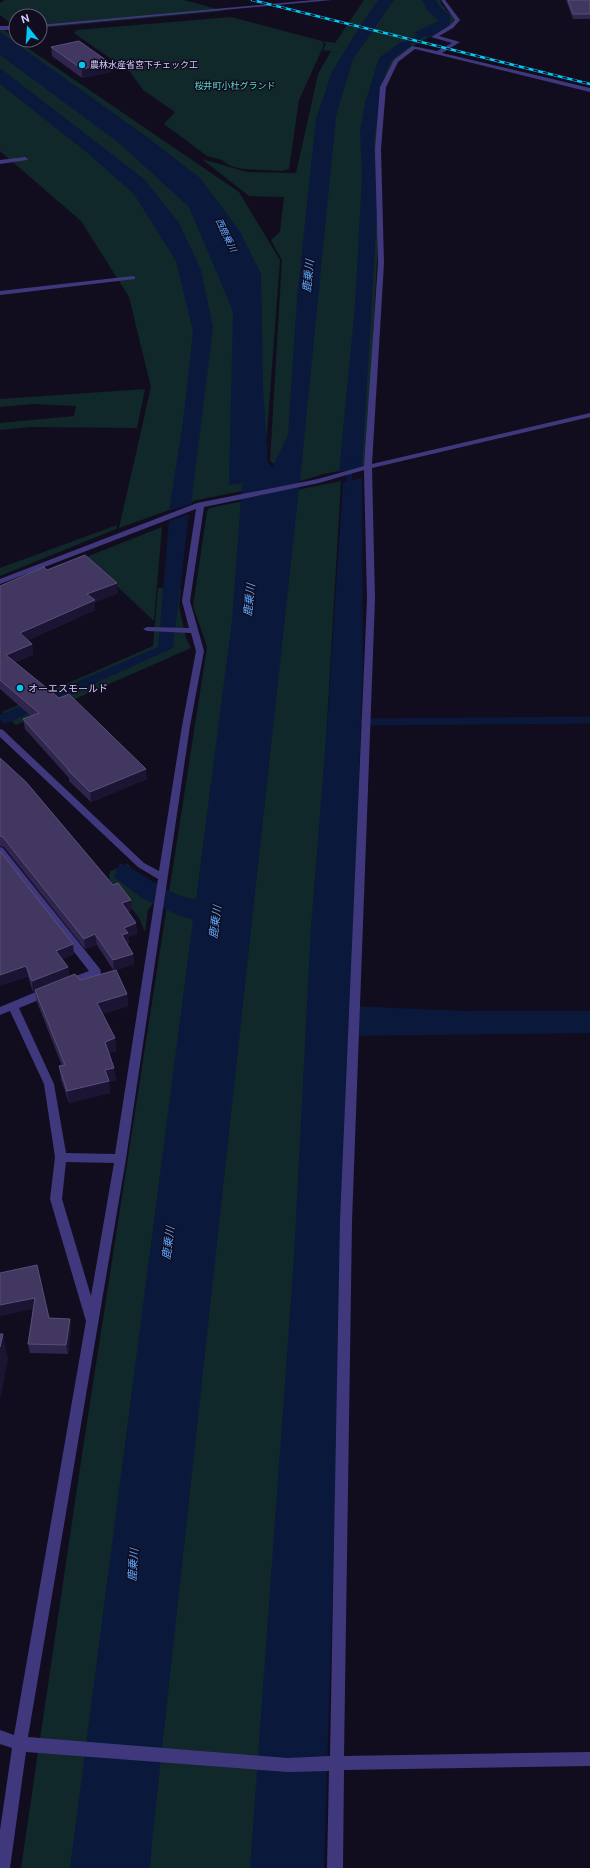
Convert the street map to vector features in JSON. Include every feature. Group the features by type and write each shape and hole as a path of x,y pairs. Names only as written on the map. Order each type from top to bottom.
{"street":[{"path":"287,0 298,3"},
{"path":"48,25 330,0"},
{"path":"438,53 457,42 434,37 451,27 458,20 443,0"},
{"path":"335,1868 346,1221 371,599 368,467 381,263 378,149 383,87 396,61 414,47 590,90"},
{"path":"0,162 25,159"},
{"path":"0,292 132,278"},
{"path":"0,582 200,505 304,484 368,467 590,415"},
{"path":"2,1868 20,1744 120,1159 186,726 200,651 186,601 200,505"},
{"path":"148,629 194,631"},
{"path":"0,732 141,865 163,878"},
{"path":"0,850 96,972 0,1011"},
{"path":"13,1006 49,1084 61,1157 56,1199 92,1322"},
{"path":"61,1157 120,1159"},
{"path":"0,1737 20,1744 288,1765 590,1759"}],"green space":[{"path":"5,0 184,0 224,11 48,27 48,8 8,8 8,21 0,15 0,3"},
{"path":"364,0 440,0 442,5 455,19 449,27 413,46 395,60 386,80 380,110 378,243 366,466 323,474 301,481 270,461 282,260 271,240 280,232 284,197 249,196 202,159 247,172 296,173 318,74 331,51 323,50 326,44 323,41 335,43"},
{"name":"桜井町小杜グランド","path":"231,17 322,41 324,45 299,100 289,169 282,171 243,169 230,166 222,160 207,156 164,124 175,112 143,90 130,72 74,33 77,30"},
{"path":"0,26 8,33 8,48 28,48 239,192 280,260 267,434 247,490 197,500 119,528 151,387 129,297 81,221 0,151"},
{"path":"145,389 137,428 30,427 0,430 0,423 74,416 76,406 33,404 0,407 0,399"},
{"path":"341,481 261,1868 21,1868 81,1461 207,647 193,606 207,511 209,508"},
{"path":"117,525 116,529 0,576 0,568"},
{"path":"162,527 154,621 86,557"},
{"path":"158,588 181,589 179,606 186,638 191,648 16,725 2,712 153,646"},
{"path":"128,864 155,901 148,910 145,932 139,918 109,879 110,871"}],"water":[{"path":"378,0 394,0 353,59 336,116 302,461 150,1868 70,1868 193,920 178,915 142,898 114,877 120,863 176,894 196,899 232,621 242,485 247,483 229,485 233,311 189,207 118,142 0,55 0,32 8,38 8,48 22,48 147,137 200,178 239,230 261,274 263,388 268,463 272,468 288,435 297,299 316,119 332,72"},
{"path":"422,0 436,0 439,6 450,15 450,25 430,37 413,33 439,21 428,11"},
{"path":"401,42 412,45 393,59 387,69 374,140 377,213 362,467 339,472 355,306 362,177 360,131 365,103 379,58"},
{"path":"0,68 144,179 179,223 201,270 213,328 191,504 169,511 183,422 193,332 176,261 134,194 85,151 0,84"},
{"path":"362,478 363,665 351,1006 466,1011 590,1011 590,1033 350,1036 324,1868 250,1868 294,1257 311,927 327,726 343,482"},
{"path":"189,514 173,648 5,724 0,720 0,715 158,647 169,521"}],"building":[{"path":"568,0 590,0 590,14 573,14"},
{"path":"79,41 110,63 82,69 51,47"},
{"path":"85,555 117,583 87,594 95,600 20,633 32,644 6,655 59,698 69,694 146,769 90,792 68,770 23,719 39,713 0,680 0,586 44,567 47,570"},
{"path":"0,758 26,782 113,885 118,883 131,900 122,903 136,923 124,928 128,933 122,935 133,954 113,960 95,934 84,939 3,837 0,836"},
{"path":"0,851 73,944 56,951 68,967 32,981 26,966 0,975"},
{"path":"116,970 127,994 97,1003 115,1038 105,1042 114,1068 105,1070 109,1081 67,1091 59,1066 65,1065 35,990 75,974 80,980"},
{"path":"37,1265 49,1318 70,1319 66,1345 28,1344 35,1298 0,1305 0,1273"},
{"path":"0,1334 3,1334 0,1347"}],"waterway":[{"path":"396,49 430,31"},
{"path":"349,491 350,458"},
{"path":"361,722 590,720"}],"railway":[{"path":"252,0 590,84"}],"place":[{"name":"農林水産省宮下チェック工","path":"82,65"},
{"name":"オーエスモールド","path":"20,688"}],"water label":[{"name":"西鹿乗川","path":"226,235"},
{"name":"鹿乗川","path":"308,276"},
{"name":"鹿乗川","path":"249,600"},
{"name":"鹿乗川","path":"215,922"},
{"name":"鹿乗川","path":"168,1243"},
{"name":"鹿乗川","path":"133,1565"}]}
